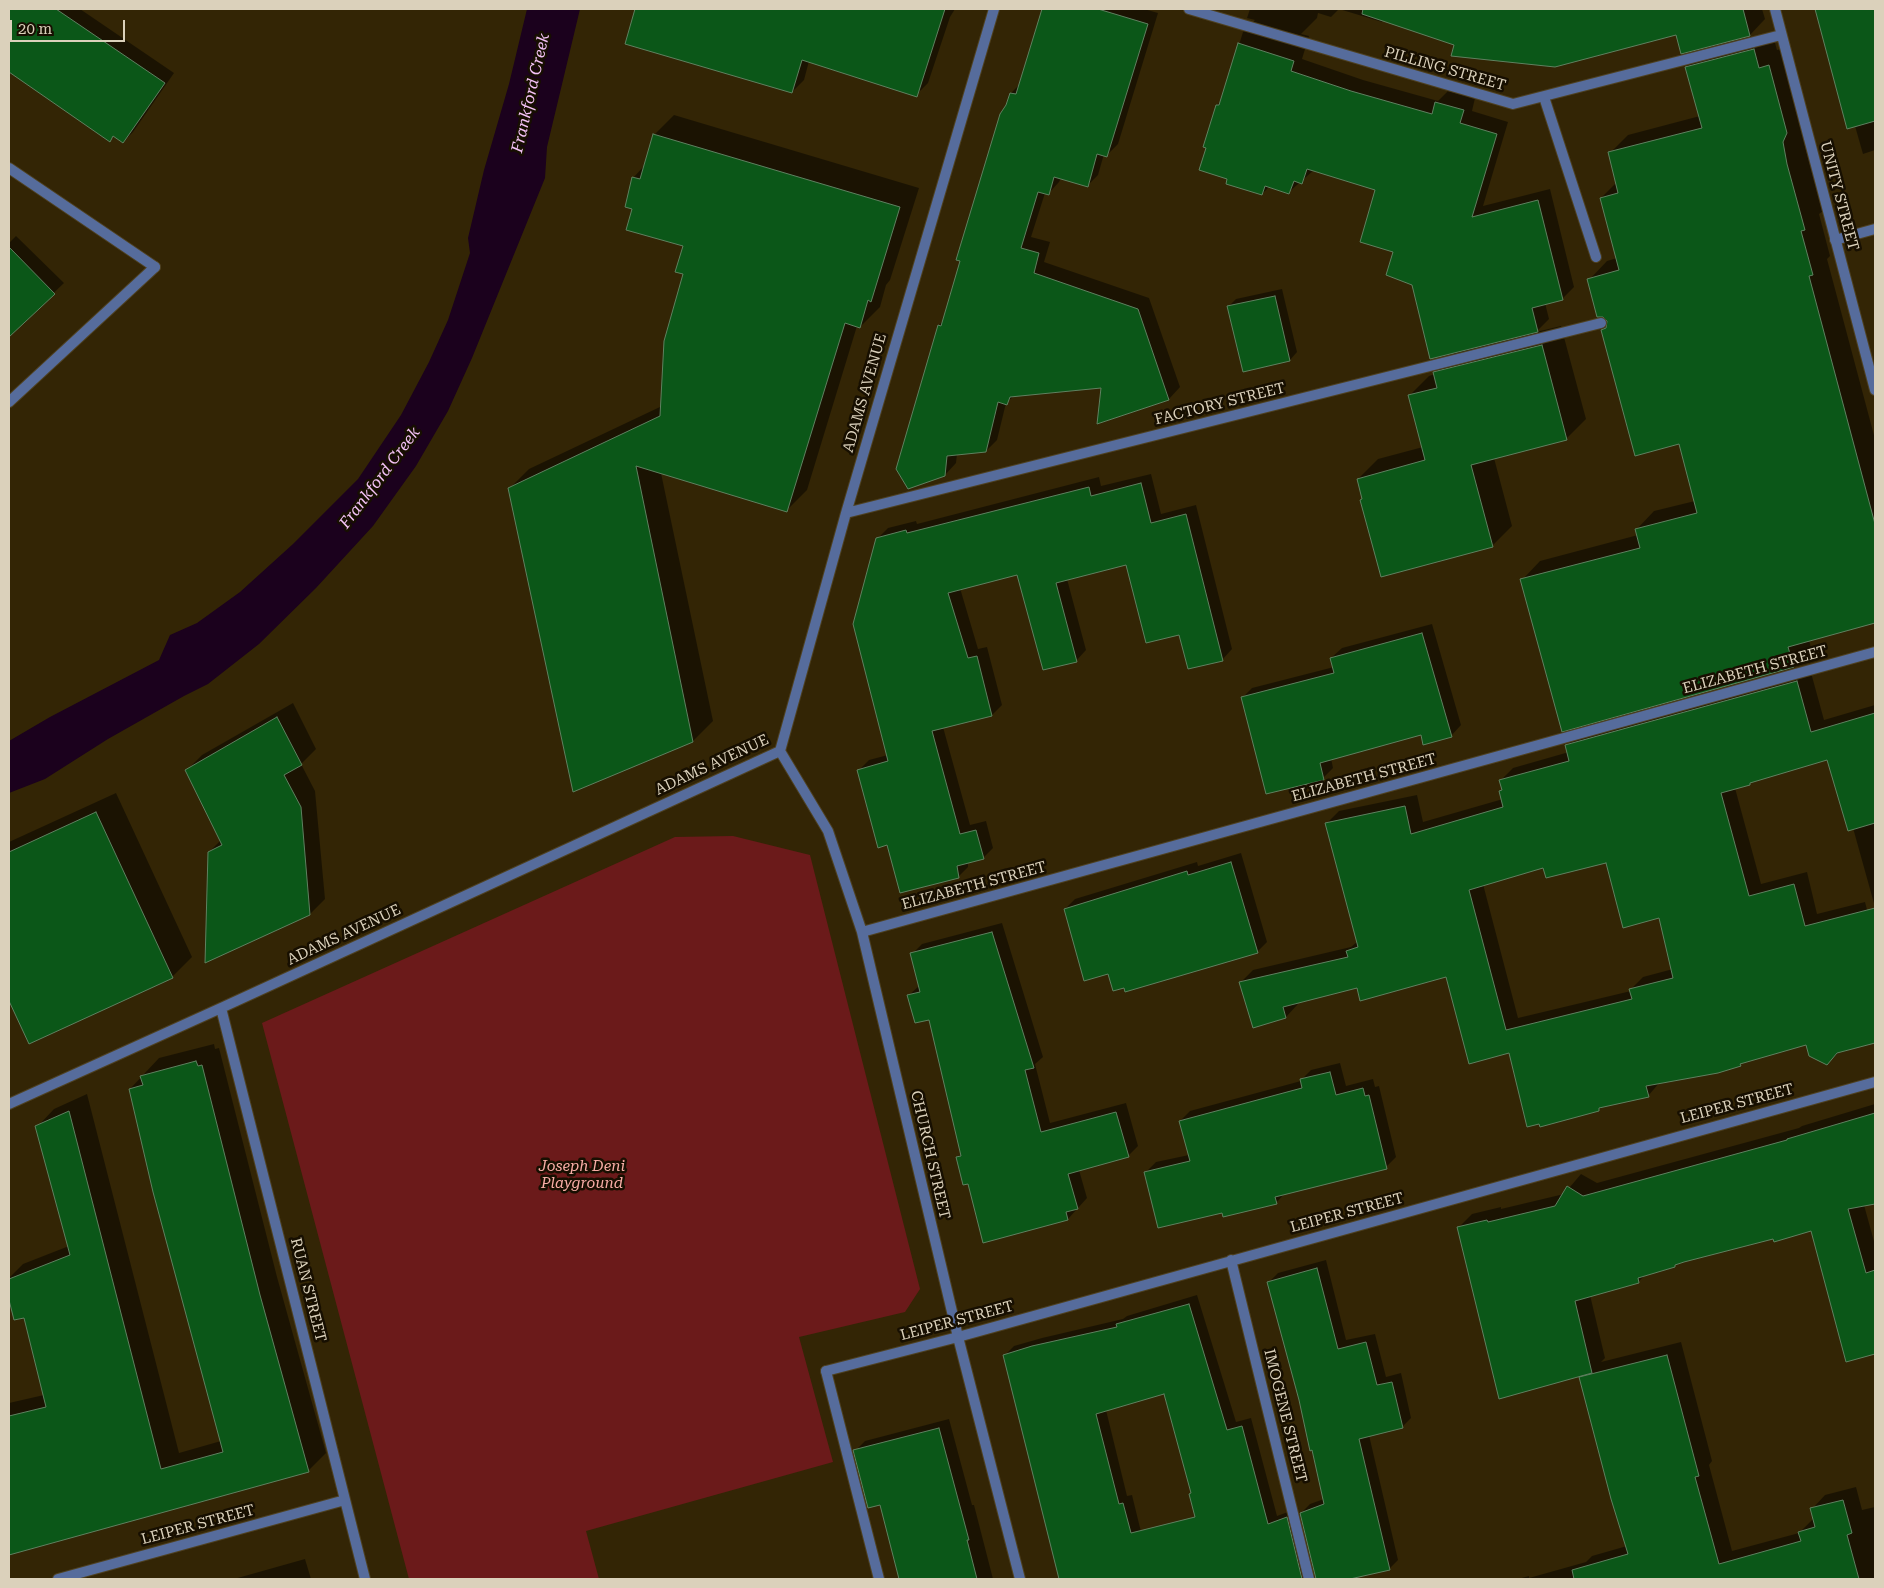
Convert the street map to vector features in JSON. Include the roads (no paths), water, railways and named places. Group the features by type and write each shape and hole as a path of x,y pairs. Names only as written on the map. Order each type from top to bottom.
{"street":[{"name":"ADAMS AVENUE","path":"9,1104 780,750 846,513 994,9"},
{"name":"PILLING STREET","path":"1189,9 1513,104 1781,35"},
{"name":"UNITY STREET","path":"1775,9 1875,390"},
{"path":"1544,97 1596,257"},
{"path":"9,168 155,267 9,402"},
{"path":"1835,240 1875,229"},
{"name":"FACTORY STREET","path":"846,513 1601,323"},
{"name":"ELIZABETH STREET","path":"862,932 1875,652"},
{"name":"CHURCH STREET","path":"780,750 828,831 862,932 958,1337 1020,1579"},
{"name":"RUAN STREET","path":"221,1008 365,1579"},
{"name":"LEIPER STREET","path":"879,1579 826,1370 958,1337 1875,1082"},
{"name":"IMOGENE STREET","path":"1231,1260 1309,1579"},
{"name":"LEIPER STREET","path":"58,1579 346,1500"}],"water":[{"name":"Frankford Creek","path":"527,9 580,9 547,147 545,178 472,358 448,411 416,466 373,526 316,588 259,644 208,684 108,739 45,779 9,793 9,741 50,717 159,660 170,635 197,623 240,592 293,544 358,479 401,415 429,362 448,320 470,253 468,238"}],"park label":[{"name":"Joseph Deni Playground","path":"582,1176"}]}
